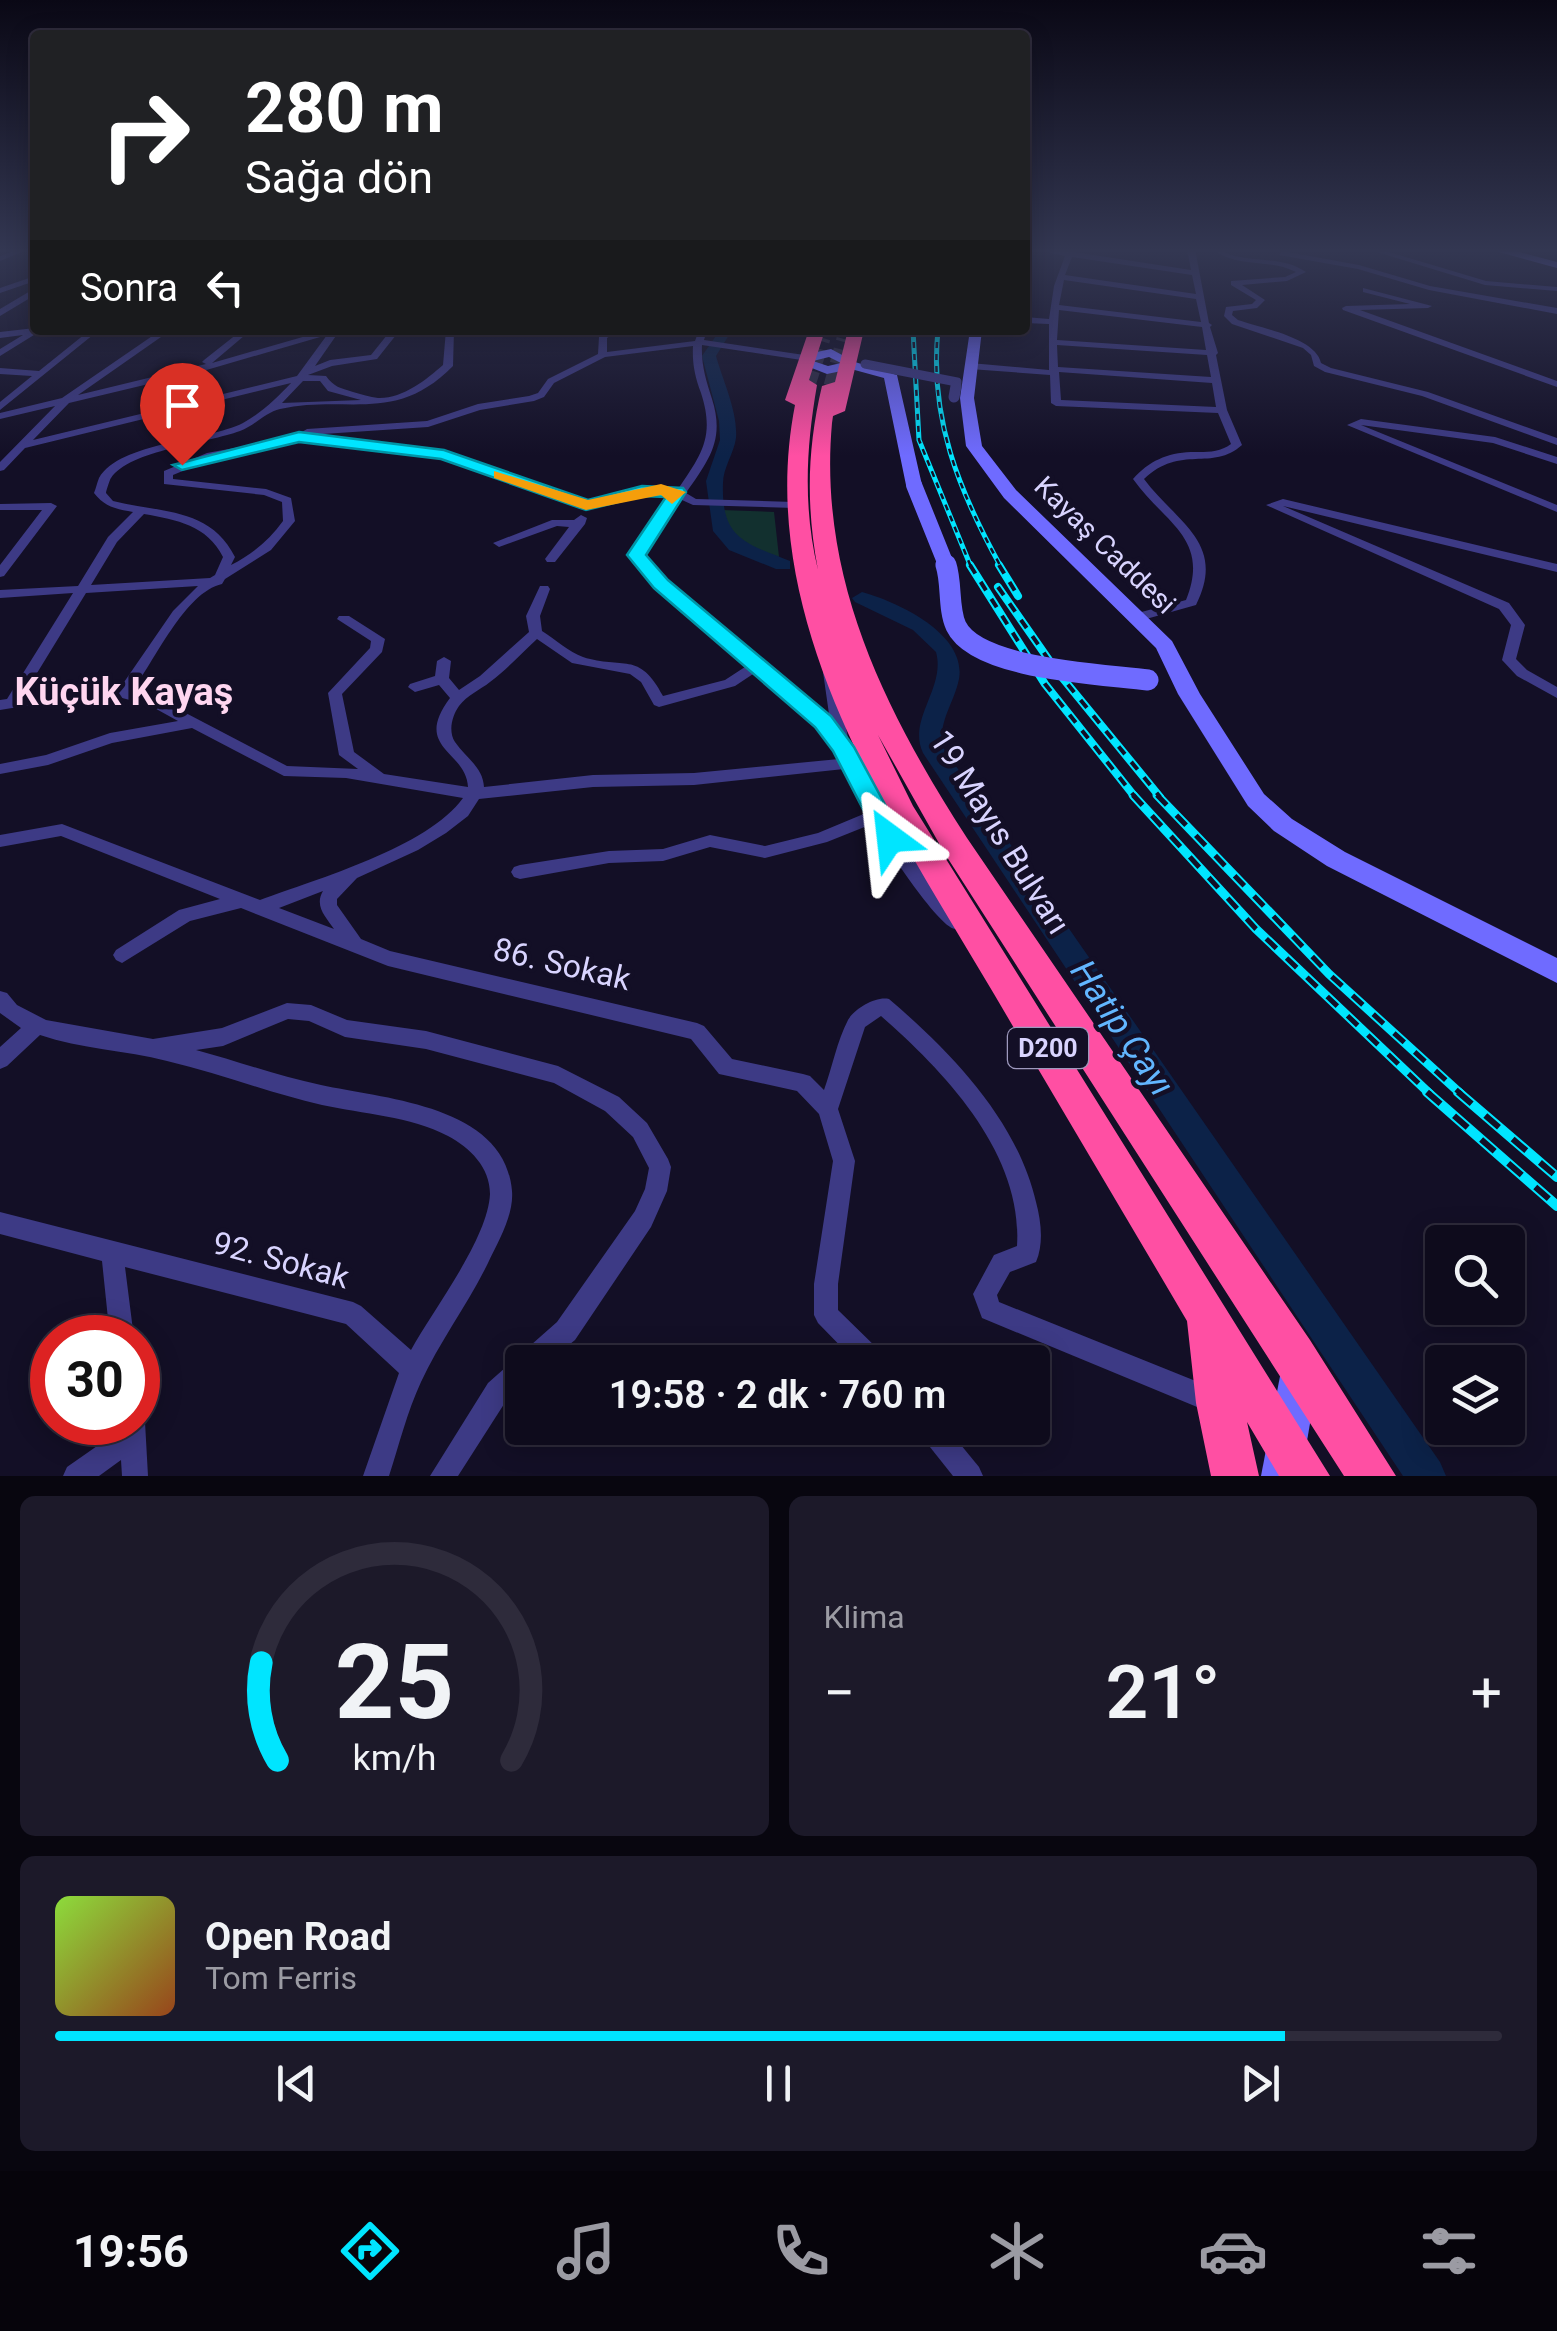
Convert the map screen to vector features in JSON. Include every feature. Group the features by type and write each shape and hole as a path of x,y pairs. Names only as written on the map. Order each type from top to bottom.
{"highway":[{"path":"827,348 849,358 824,376 812,354 827,348"},
{"name":"19 Mayıs Bulvarı","path":"812,354 788,505 815,597 900,810 1208,1310 1291,1466"},
{"name":"19 Mayıs Bulvarı","path":"815,597 832,556 816,483 817,452 849,358"},
{"name":"19 Mayıs Bulvarı","path":"815,597 968,862 1372,1476"},
{"path":"1208,1310 1219,1403 1235,1476"}],"street":[{"path":"1055,318 1056,403 1222,410"},
{"path":"1143,318 1208,326"},
{"path":"1139,617 1191,602 1198,590 1198,567 1192,534 1146,492 1138,478 1152,462 1172,455 1234,450 1237,445 1222,410 1206,318"},
{"path":"1231,318 1306,346 1316,354 1318,364 1328,370 1425,394 1557,442"},
{"path":"1373,318 1557,384"},
{"path":"1030,320 1054,322"},
{"path":"0,335 30,332"},
{"path":"0,354 30,335"},
{"path":"0,407 89,335"},
{"path":"0,468 64,402 160,335"},
{"path":"200,369 240,335"},
{"path":"0,416 200,369 318,335"},
{"path":"218,581 229,558 218,534 204,524 139,513 102,497 100,485 109,472 155,449 209,439 246,425 303,376 332,335"},
{"path":"21,446 303,376 330,363 374,358 392,335"},
{"path":"270,408 382,402 439,376 450,357 450,335"},
{"path":"603,354 605,335"},
{"name":"Kayaş Caddesi","path":"974,335 962,376 961,401 974,446 994,476 1165,646 1256,800 1282,825 1370,878 1557,971"},
{"path":"703,340 693,362 713,420 710,443 636,555 661,584 801,702 846,755"},
{"path":"123,694 175,617 199,591 273,545 289,521 287,500 266,492 185,487 168,482 168,473 210,455 336,428 428,424 478,407 531,399 541,395 550,381 603,354 703,340 812,354"},
{"path":"1052,342 1213,353"},
{"path":"849,358 962,376 1054,371 1215,380"},
{"path":"849,358 890,375 914,485 948,570 956,626 972,645 1016,662 1187,689"},
{"path":"0,371 40,374"},
{"path":"303,376 323,378 330,389 382,402"},
{"path":"1557,461 1488,439 1361,422 1352,425 1557,509"},
{"path":"284,439 299,437 444,454 586,505 642,491 678,492 693,502 788,505"},
{"path":"1557,568 1283,502 1272,505 1504,606 1518,626 1509,660 1522,673 1557,693"},
{"path":"551,559 578,524 586,505"},
{"path":"0,507 51,506 0,573"},
{"path":"6,705 112,540 139,513"},
{"path":"499,543 556,522 578,524"},
{"path":"0,594 218,581"},
{"path":"544,589 533,616 536,633 577,660 634,670 646,679 659,702 730,683 759,664"},
{"path":"815,597 832,700 846,755 876,816 928,894 994,960"},
{"path":"344,619 378,639 377,650 336,693 342,744 361,766 388,781"},
{"path":"262,907 422,844 475,794 476,786 463,758 450,750 442,735 447,711 457,698 484,681 536,633"},
{"path":"444,661 442,678 457,698"},
{"path":"415,687 442,678"},
{"path":"6,705 102,688 154,702 284,771 346,773 475,794 593,781 694,779 846,755"},
{"path":"801,702 832,700"},
{"path":"0,769 48,760 110,738 194,724"},
{"path":"520,872 608,857 662,855 710,841 765,852 821,838 876,816"},
{"name":"86. Sokak","path":"0,842 62,830 388,958 697,1032 726,1068 803,1083 828,1109"},
{"path":"353,942 328,906 328,897 361,866"},
{"path":"122,956 185,915 238,902"},
{"path":"0,999 4,1007 35,1027 152,1048 314,1094 394,1105 463,1133 496,1165 502,1195 490,1230 414,1370 376,1476"},
{"path":"855,1345 826,1316 826,1284 844,1161 828,1109 857,1022 882,1005 925,1039 1020,1175 1032,1216 1028,1254 1002,1263 984,1302 990,1310 1219,1403"},
{"path":"152,1048 223,1036 287,1010 346,1028 426,1040 558,1075 612,1104 640,1130 660,1167 656,1191 644,1219 566,1331 550,1345"},
{"path":"0,1060 35,1027"},
{"name":"92. Sokak","path":"4,1230 112,1251 353,1314 414,1370"},
{"path":"112,1251 119,1315"},
{"path":"1291,1466 1301,1366"},
{"path":"443,1476 505,1385"},
{"path":"76,1476 114,1445"},
{"path":"133,1445 134,1476"},
{"path":"945,1445 970,1476"}],"green space":[{"path":"721,510 774,512 779,557 749,547 734,537"}],"waterway":[{"name":"Hatip Çayı","path":"723,335 709,356 727,421 728,440 714,481 722,531 735,546 783,565"},
{"name":"Hatip Çayı","path":"862,598 920,626 946,650 949,676 931,723 931,747 1426,1476"}],"tunnel":[{"path":"808,385 823,338"},
{"path":"831,386 844,339"}],"railway":[{"path":"913,335 919,440 971,566"},
{"path":"938,335 938,393 950,453 972,510 1001,567"},
{"path":"999,565 1018,596"},
{"path":"971,566 1045,684 1135,797"},
{"path":"998,587 1056,670 1160,797"},
{"path":"1133,795 1256,929 1430,1094"},
{"path":"1157,795 1329,974 1461,1094"},
{"path":"1427,1092 1557,1206"},
{"path":"1458,1092 1557,1177"}],"slow traffic":[{"path":"499,475 561,500 586,505 642,491 678,492 672,499"}],"district":[{"name":"Küçük Kayaş","path":"124,692"}],"route":[{"path":"182,465 210,455 299,437 444,454 561,500 586,505 642,491 678,492 636,555 661,584 732,640 823,722 843,747 890,838"}]}
